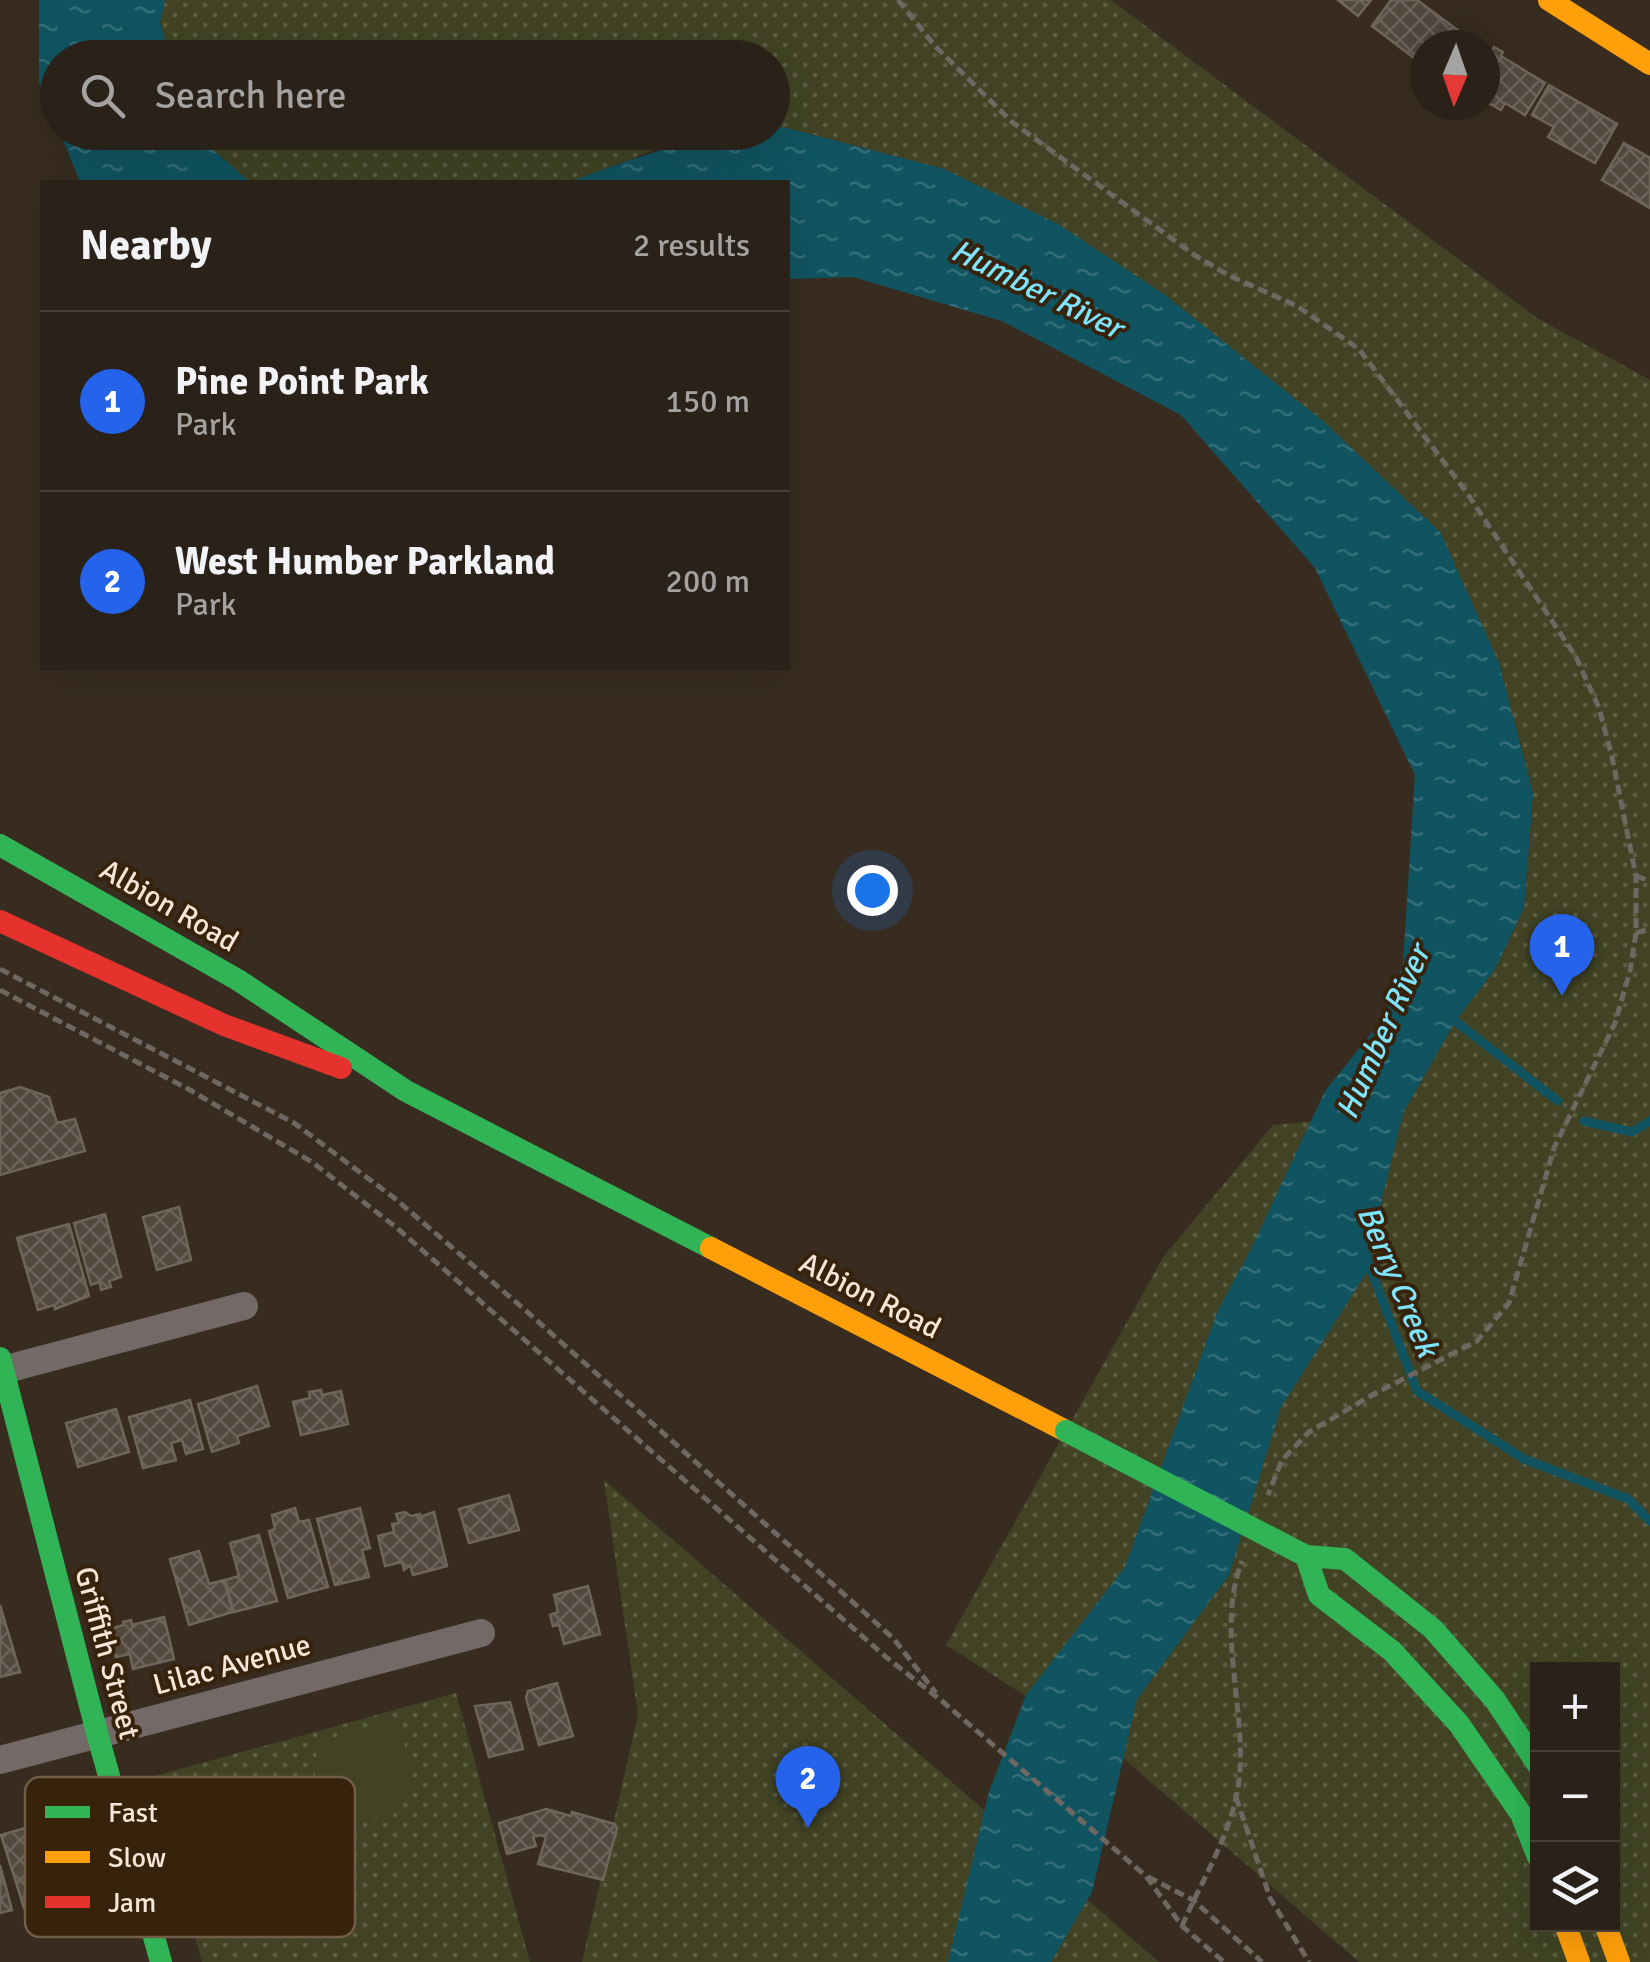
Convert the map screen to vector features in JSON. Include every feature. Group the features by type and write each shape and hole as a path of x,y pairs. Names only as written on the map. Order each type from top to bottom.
{"main road":[{"path":"1555,2 1650,64"},
{"name":"Albion Road","path":"0,845 238,980 406,1092 1306,1556 1345,1559 1433,1629 1494,1700 1530,1753"},
{"name":"Albion Road","path":"0,921 224,1024 406,1092"},
{"name":"Griffith Street","path":"1,1366 109,1777"},
{"path":"1306,1556 1319,1595 1392,1651 1459,1724 1521,1814 1532,1842"},
{"path":"1567,1932 1580,1962"},
{"path":"1608,1932 1620,1962"},
{"name":"Griffith Street","path":"154,1937 161,1962"}],"street":[{"path":"1,1366 244,1306"},
{"name":"Lilac Avenue","path":"0,1760 481,1633"}],"path":[{"path":"898,0 958,72 1012,122 1193,254 1228,275 1297,306 1359,349 1467,493 1589,682 1615,772 1636,876 1636,933 1624,997 1554,1148 1509,1304 1476,1341 1374,1394"},
{"path":"1636,876 1650,882"},
{"path":"1636,933 1650,929"},
{"path":"0,969 294,1123 393,1197 524,1308 893,1638 942,1701"},
{"path":"0,990 190,1090 312,1162 437,1262 886,1657 1146,1876 1193,1900 1262,1962"},
{"path":"1182,1926 1213,1861 1236,1797 1270,1898 1309,1962"},
{"path":"1146,1876 1182,1926 1224,1962"}],"green space":[{"path":"165,0 1111,0 1537,318 1650,380 1650,1962 1359,1962 1123,1758 946,1645 1164,1256 1273,1125 1403,1113 1456,1020 1494,971 1524,908 1533,793 1499,663 944,169 790,129 790,40 165,40 160,22"},
{"path":"213,150 654,150 575,180 248,180"},
{"path":"604,1480 1159,1962 582,1962 638,1715"},
{"path":"456,1693 530,1962 202,1962 195,1937 355,1937 355,1777 151,1777"},
{"path":"390,1720 400,1723 412,1780 403,1805 362,1822 355,1820 355,1777 315,1777 317,1749 327,1740"}],"water":[{"path":"39,0 165,0 160,22 165,40 40,40 39,82"},
{"name":"Humber River","path":"790,129 944,169 1058,224 1165,295 1323,421 1440,532 1499,663 1533,793 1524,908 1494,971 1456,1020 1403,1113 1376,1223 1370,1267 1281,1407 1229,1575 1137,1699 1092,1892 1051,1962 948,1962 989,1792 1026,1695 1125,1567 1218,1310 1325,1091 1383,1019 1403,964 1415,775 1315,568 1181,415 1002,321 853,277 790,279 790,180 575,180 663,150 790,150"},
{"path":"67,150 213,150 248,180 79,180"}],"building":[{"path":"1338,0 1371,0 1358,16"},
{"path":"1391,0 1417,0 1458,30 1410,30 1410,55 1372,26"},
{"path":"1500,50 1501,56 1545,83 1525,115 1505,103 1501,110"},
{"path":"1549,85 1617,124 1595,163 1548,137 1554,127 1532,115"},
{"path":"1624,143 1650,158 1650,208 1602,180"},
{"path":"20,1087 49,1097 57,1123 75,1119 85,1151 0,1175 0,1093"},
{"path":"179,1207 191,1260 157,1270 143,1217"},
{"path":"105,1214 121,1277 109,1281 111,1287 101,1290 100,1282 91,1285 74,1223"},
{"path":"69,1224 89,1296 55,1309 54,1305 38,1310 17,1238"},
{"path":"257,1386 269,1426 237,1436 239,1443 212,1452 198,1404"},
{"path":"321,1390 322,1395 341,1391 348,1424 301,1435 293,1402 310,1398 309,1392"},
{"path":"190,1400 203,1449 186,1454 182,1440 171,1443 176,1460 143,1468 129,1417"},
{"path":"116,1409 129,1452 78,1467 66,1423"},
{"path":"509,1495 519,1530 469,1543 459,1509"},
{"path":"295,1508 299,1522 309,1520 328,1587 288,1598 269,1531 275,1529 272,1515"},
{"path":"360,1508 370,1548 362,1550 369,1577 335,1585 317,1519"},
{"path":"405,1512 420,1517 434,1512 447,1566 413,1575 410,1565 404,1570 402,1562 385,1566 378,1536 394,1532 392,1524 399,1523 396,1514"},
{"path":"259,1535 277,1601 234,1612 225,1580 239,1576 230,1543"},
{"path":"199,1551 209,1584 224,1580 233,1612 189,1625 170,1559"},
{"path":"588,1586 600,1634 564,1644 559,1625 553,1626 550,1615 558,1612 554,1595"},
{"path":"0,1605 20,1672 0,1677"},
{"path":"164,1617 174,1659 133,1669 130,1654 116,1657 109,1629 131,1620 132,1625"},
{"path":"557,1683 573,1736 539,1745 526,1698 528,1691"},
{"path":"510,1702 523,1749 489,1757 475,1706"},
{"path":"546,1809 615,1824 603,1880 538,1864 546,1837 540,1835 533,1837 536,1846 507,1854 499,1823"},
{"path":"25,1828 25,1908 24,1908 1,1835"},
{"path":"0,1865 12,1910 0,1913"}],"waterway":[{"path":"1446,1014 1558,1101"},
{"path":"1584,1121 1632,1132 1650,1121"},
{"name":"Berry Creek","path":"1366,1257 1417,1391 1524,1459 1628,1499 1650,1521"}],"traffic: fast":[{"path":"0,845 238,980 406,1091 711,1248"},
{"path":"0,1358 109,1777"},
{"path":"1066,1431 1306,1556"},
{"path":"1530,1753 1495,1700 1433,1629 1345,1559 1306,1556 1319,1595 1392,1651 1459,1724 1521,1814 1530,1837"},
{"path":"154,1937 161,1962"}],"traffic: slow":[{"path":"1549,0 1650,64"},
{"path":"711,1248 1066,1431"},
{"path":"1568,1932 1579,1962"},
{"path":"1608,1932 1619,1962"}],"traffic: jam":[{"path":"0,921 224,1025 341,1068"}],"place":[{"name":"Pine Point Park","path":"1562,996"},
{"name":"West Humber Parkland","path":"808,1828"}]}
